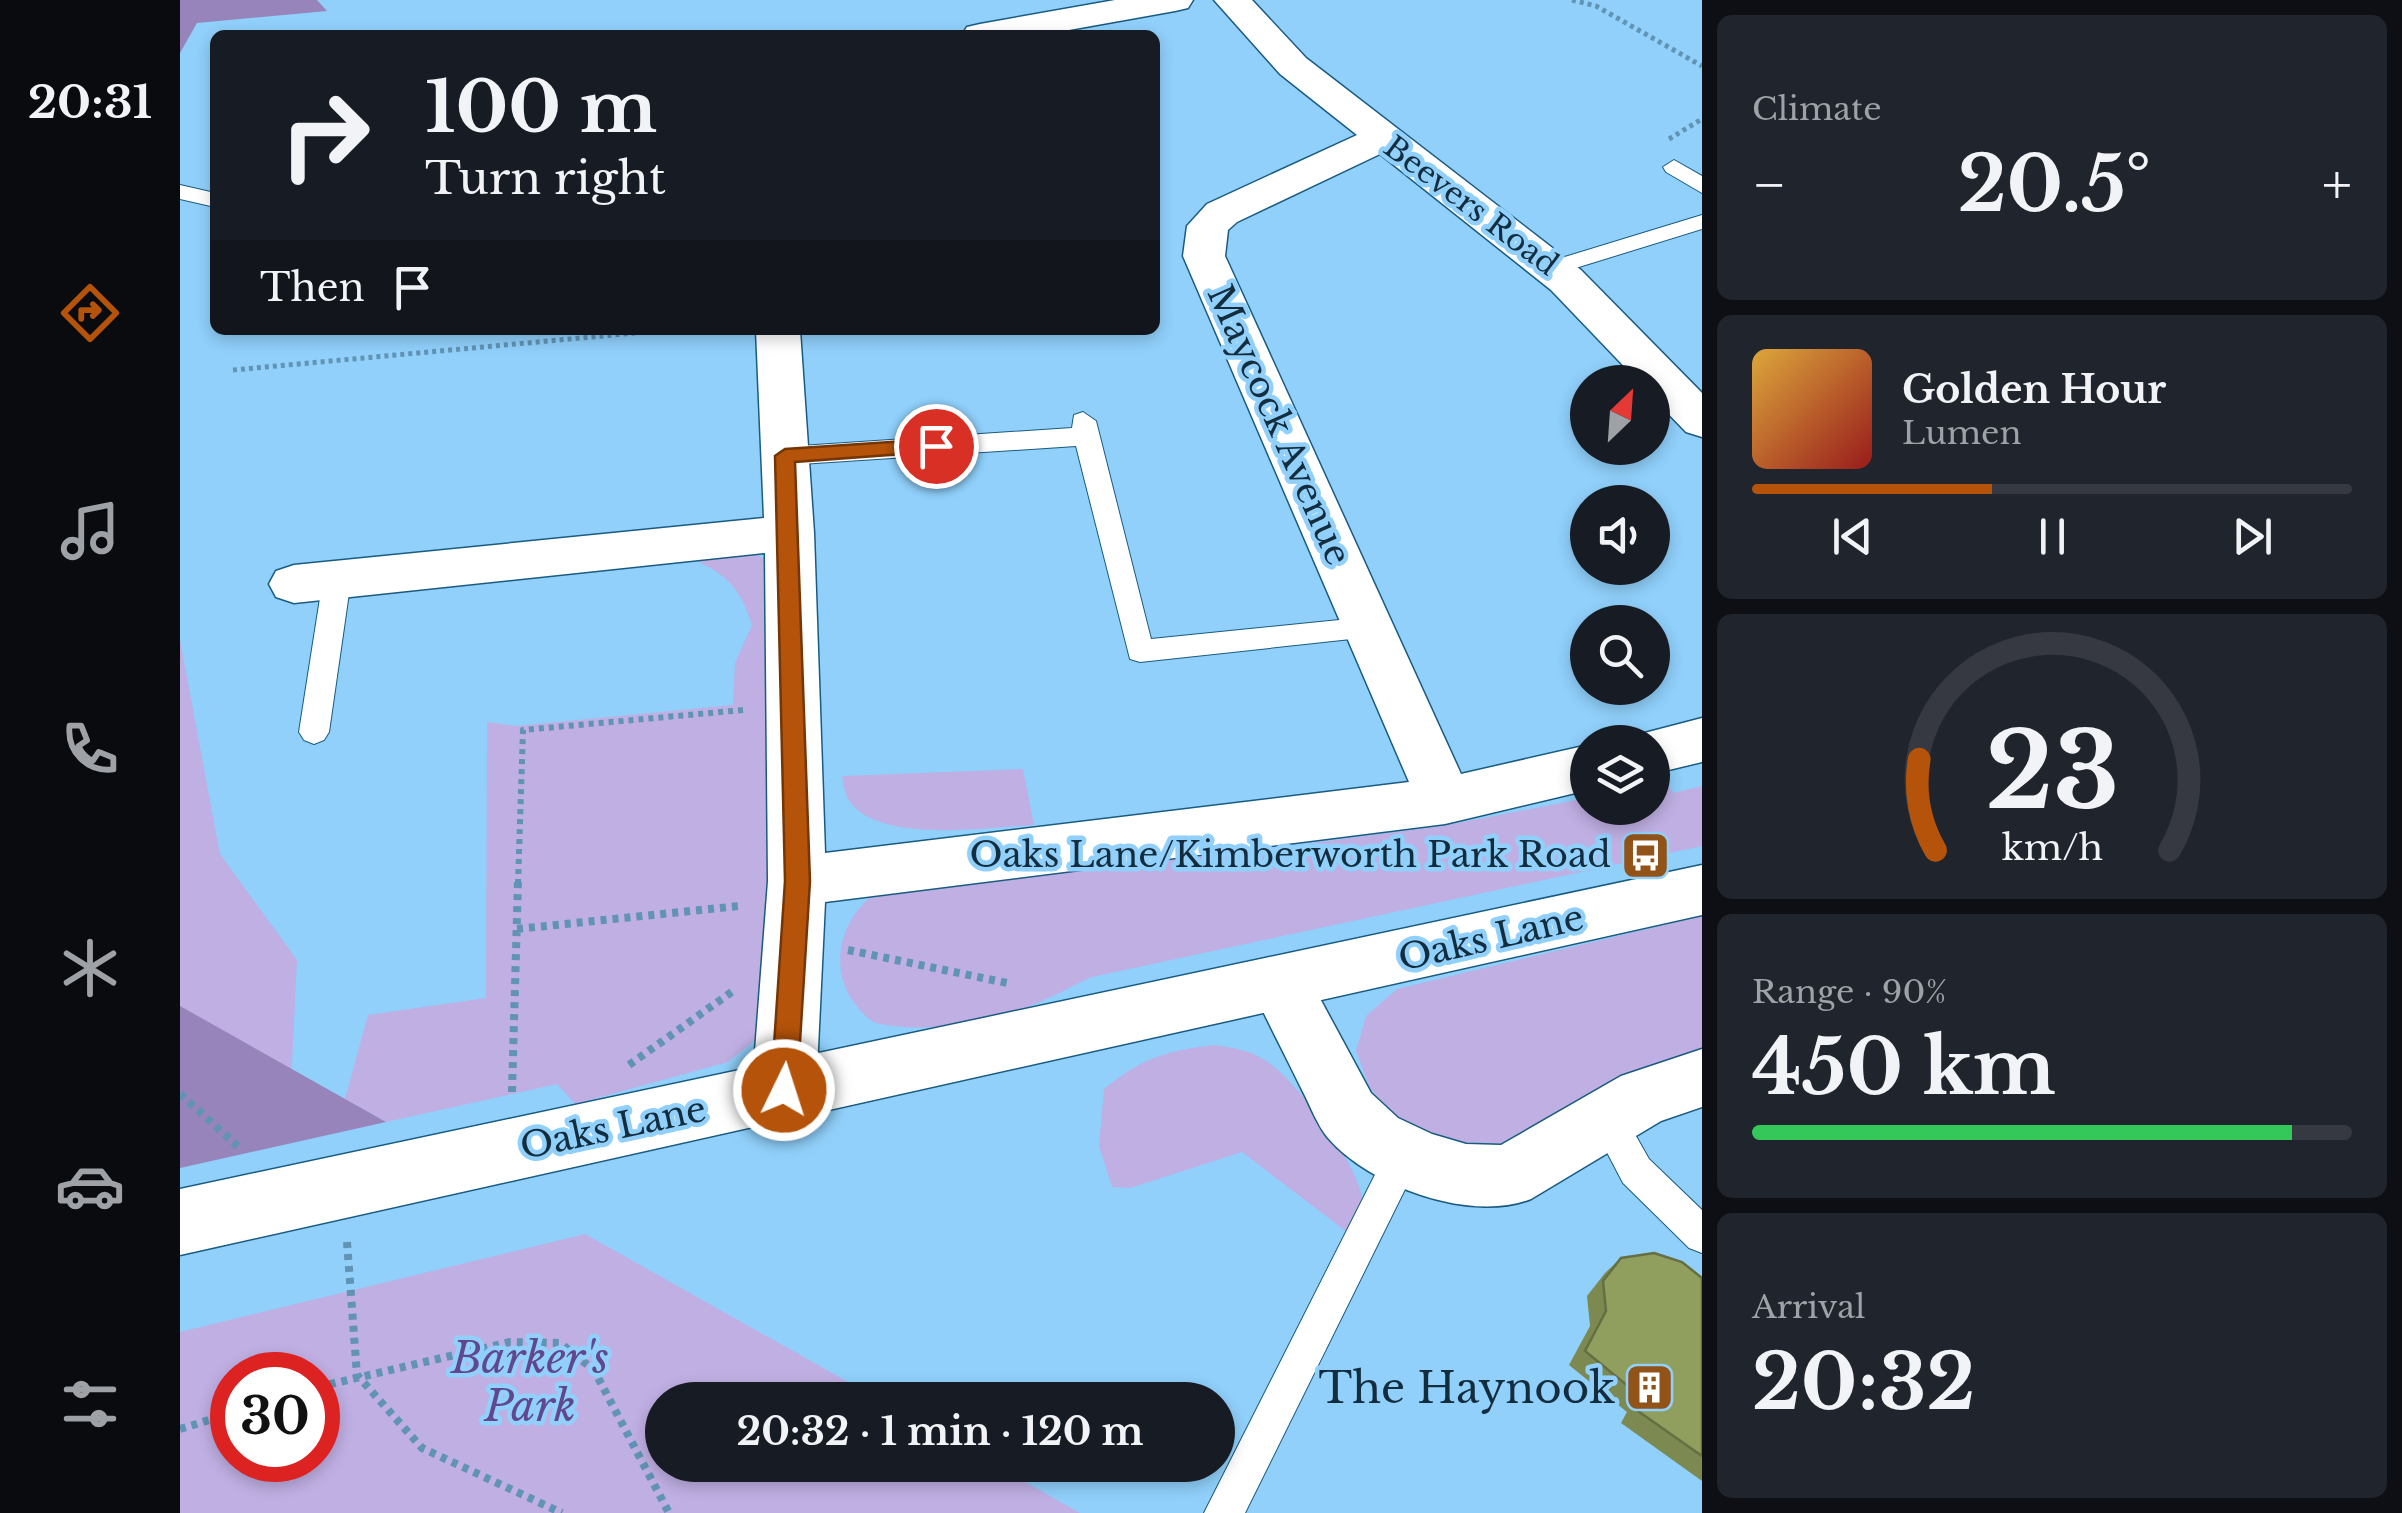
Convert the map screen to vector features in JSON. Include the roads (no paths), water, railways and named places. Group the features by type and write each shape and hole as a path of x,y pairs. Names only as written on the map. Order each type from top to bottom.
{"street":[{"path":"999,30 1085,7 1175,0"},
{"name":"Beevers Road","path":"1232,0 1293,66 1553,268 1702,421"},
{"name":"Maycock Avenue","path":"1382,138 1222,213 1208,226 1204,256 1445,802"},
{"path":"778,335 790,533 794,706 795,910 784,1090"},
{"path":"316,582 790,533"},
{"path":"1670,748 1702,740"},
{"path":"795,910 1445,802 1570,771"},
{"name":"Oaks Lane","path":"180,1222 784,1090 1073,1032 1702,890"},
{"path":"1281,986 1348,1114 1375,1140 1404,1155 1466,1176 1508,1177 1643,1096 1702,1078"}],"lane":[{"path":"1674,167 1702,186"},
{"path":"180,192 210,199"},
{"path":"1553,268 1702,222"},
{"path":"785,456 1085,429 1140,651 1369,628"},
{"path":"314,732 316,582"},
{"path":"1607,1118 1636,1171 1702,1235"},
{"path":"1224,1513 1404,1155"}],"place":[{"name":"Oaks Lane/Kimberworth Park Road","path":"1646,855"},
{"name":"The Haynook","path":"1650,1388"}],"park label":[{"name":"Barker's Park","path":"530,1382"}]}
